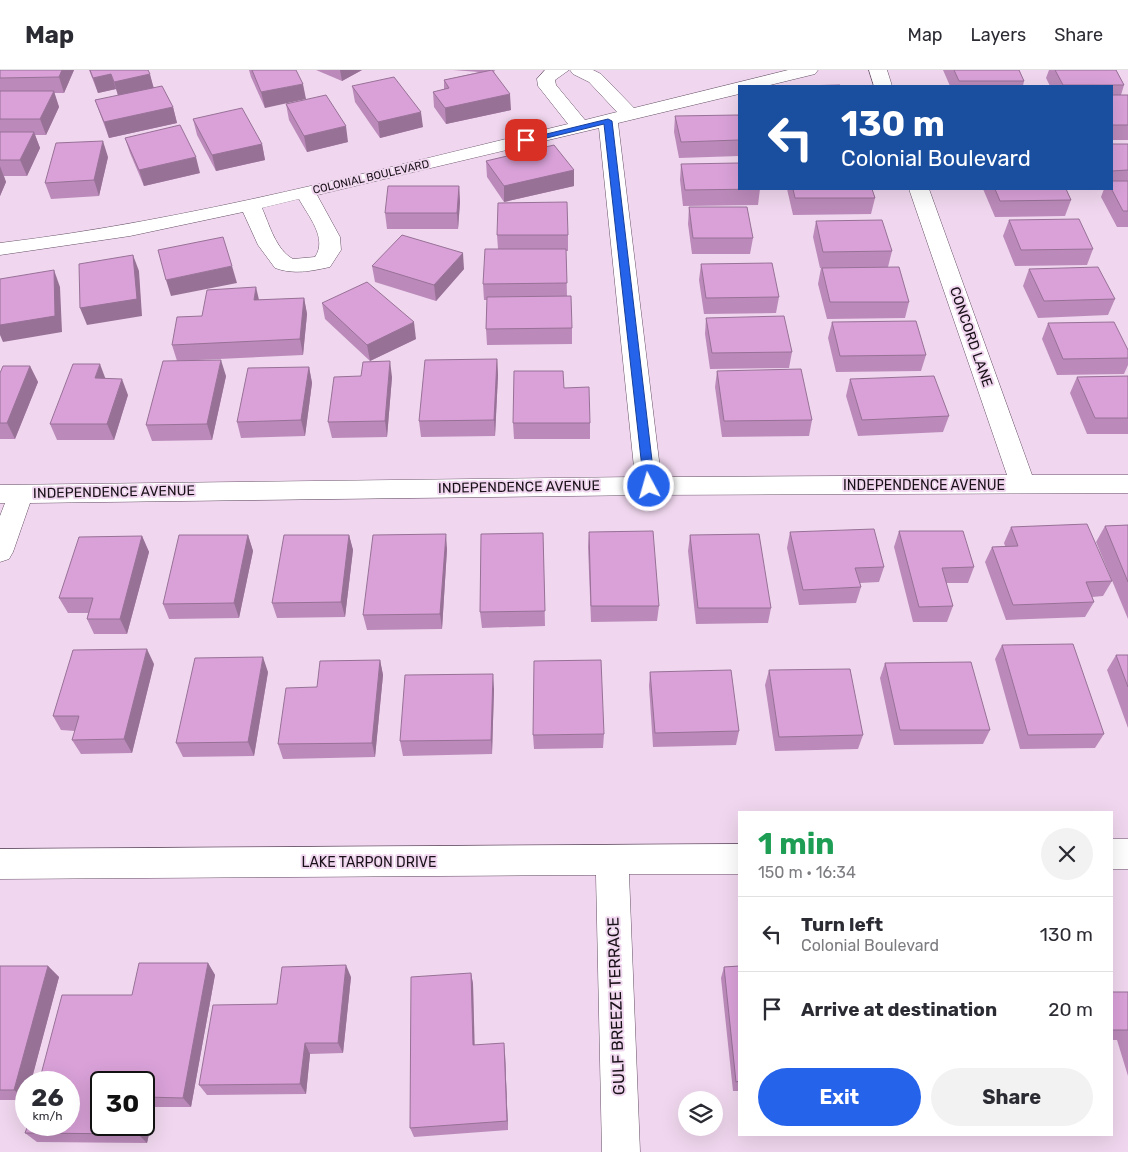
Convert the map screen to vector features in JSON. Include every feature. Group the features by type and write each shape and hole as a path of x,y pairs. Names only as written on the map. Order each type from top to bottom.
{"street":[{"path":"560,70 553,72 546,79 547,86 582,128"},
{"path":"579,70 595,78 630,115"},
{"path":"749,85 809,70"},
{"path":"878,70 884,85"},
{"name":"COLONIAL BOULEVARD","path":"0,249 41,245 145,227 582,128 738,88"},
{"path":"608,121 649,486"},
{"name":"CONCORD LANE","path":"919,190 1023,485"},
{"path":"250,204 272,249 283,263 301,266 322,262 330,250 330,237 305,192"},
{"name":"INDEPENDENCE AVENUE","path":"10,494 649,486 1128,484"},
{"path":"0,552 10,494"},
{"path":"1113,854 1128,854"},
{"name":"LAKE TARPON DRIVE","path":"0,864 738,859"},
{"name":"GULF BREEZE TERRACE","path":"612,861 621,1152"}],"building":[{"path":"0,70 62,70 59,77 0,78"},
{"path":"90,70 148,70 150,74 114,82 111,74 93,78"},
{"path":"252,70 296,70 303,84 261,92"},
{"path":"492,70 510,94 445,108 433,92 449,88 444,80"},
{"path":"954,70 1019,70 1024,81 959,81"},
{"path":"1055,70 1116,70 1124,85 1063,85"},
{"path":"394,77 421,112 378,122 352,86"},
{"path":"162,86 173,107 104,122 95,100"},
{"path":"0,91 54,91 40,119 0,119"},
{"path":"326,95 346,126 304,136 286,104"},
{"path":"1113,95 1128,95 1128,125 1113,125"},
{"path":"242,108 262,144 212,155 193,119"},
{"path":"738,115 738,140 681,142 675,116"},
{"path":"180,125 196,157 139,170 125,138"},
{"path":"0,132 34,132 20,160 0,160"},
{"path":"103,141 94,180 45,183 56,143"},
{"path":"1113,144 1128,144 1128,170 1113,171"},
{"path":"554,145 574,170 504,186 486,161"},
{"path":"738,163 738,189 685,190 681,164"},
{"path":"1113,181 1128,181 1128,211 1123,211 1112,190"},
{"path":"388,186 459,186 457,213 385,213"},
{"path":"793,190 872,190 875,198 795,198"},
{"path":"995,190 1066,190 1071,200 1000,201"},
{"path":"567,202 568,235 497,235 498,203"},
{"path":"689,207 747,207 753,238 693,238"},
{"path":"1079,219 1093,249 1021,250 1009,220"},
{"path":"882,220 892,251 823,252 816,221"},
{"path":"402,235 463,253 434,285 372,266"},
{"path":"223,237 232,266 166,280 158,250"},
{"path":"485,249 566,249 567,283 483,284"},
{"path":"133,255 137,299 80,308 79,264"},
{"path":"772,263 779,297 706,298 701,264"},
{"path":"899,267 909,302 830,302 822,268"},
{"path":"1098,267 1115,299 1044,301 1029,269"},
{"path":"54,270 55,316 0,325 0,279"},
{"path":"367,282 414,322 367,345 322,303"},
{"path":"256,287 254,300 304,298 300,339 172,345 177,317 202,316 207,290"},
{"path":"571,296 572,328 486,329 487,297"},
{"path":"784,316 792,352 712,353 706,318"},
{"path":"916,321 926,355 840,356 832,322"},
{"path":"1114,322 1128,350 1128,358 1063,359 1048,323"},
{"path":"497,359 494,420 419,421 425,360"},
{"path":"221,360 207,424 146,425 163,361"},
{"path":"390,361 385,421 328,422 334,377 361,376 363,362"},
{"path":"73,364 100,364 95,378 122,379 107,424 50,424"},
{"path":"3,366 30,366 7,423 0,423 0,373"},
{"path":"309,367 301,420 237,422 248,368"},
{"path":"801,369 812,420 724,421 717,371"},
{"path":"514,371 563,371 564,388 589,387 590,423 513,423"},
{"path":"934,376 949,416 862,420 850,379"},
{"path":"1128,376 1128,418 1095,418 1077,377"},
{"path":"1087,524 1112,581 1086,582 1094,602 1013,605 992,547 1018,546 1011,527"},
{"path":"1128,525 1128,582 1105,526"},
{"path":"874,529 884,567 855,568 861,587 803,590 790,532"},
{"path":"653,531 659,606 591,606 589,532"},
{"path":"899,531 963,531 974,567 942,568 953,606 919,607"},
{"path":"543,533 545,611 480,612 481,534"},
{"path":"446,534 440,614 363,615 373,535"},
{"path":"759,534 771,608 698,608 690,535"},
{"path":"179,535 248,535 234,603 163,604"},
{"path":"284,535 349,535 341,602 272,603"},
{"path":"142,536 120,619 87,619 93,598 59,598 79,537"},
{"path":"1073,644 1104,734 1028,735 1002,645"},
{"path":"147,649 124,739 72,740 79,716 53,716 73,650"},
{"path":"1116,655 1128,655 1128,687"},
{"path":"263,657 248,742 176,743 195,658"},
{"path":"380,660 372,743 278,744 286,688 317,687 320,661"},
{"path":"601,660 604,734 533,735 534,661"},
{"path":"971,662 990,730 900,730 885,663"},
{"path":"850,669 863,735 779,737 769,670"},
{"path":"731,670 739,731 655,733 650,672"},
{"path":"493,674 491,740 400,741 405,675"},
{"path":"139,963 208,963 183,1098 155,1097 155,1071 90,1071 90,1134 80,1133 80,1071 42,1071 62,995 132,995"},
{"path":"346,965 338,1043 305,1043 300,1084 199,1085 213,1005 277,1004 282,967"},
{"path":"0,966 48,966 19,1071 15,1071 14,1090 0,1090"},
{"path":"738,966 738,1081 736,1082 724,967"},
{"path":"471,973 473,1045 504,1043 507,1121 410,1128 411,977"},
{"path":"1113,992 1128,992 1128,1030 1113,1030"}],"route":[{"path":"526,140 608,121 649,486"}]}
